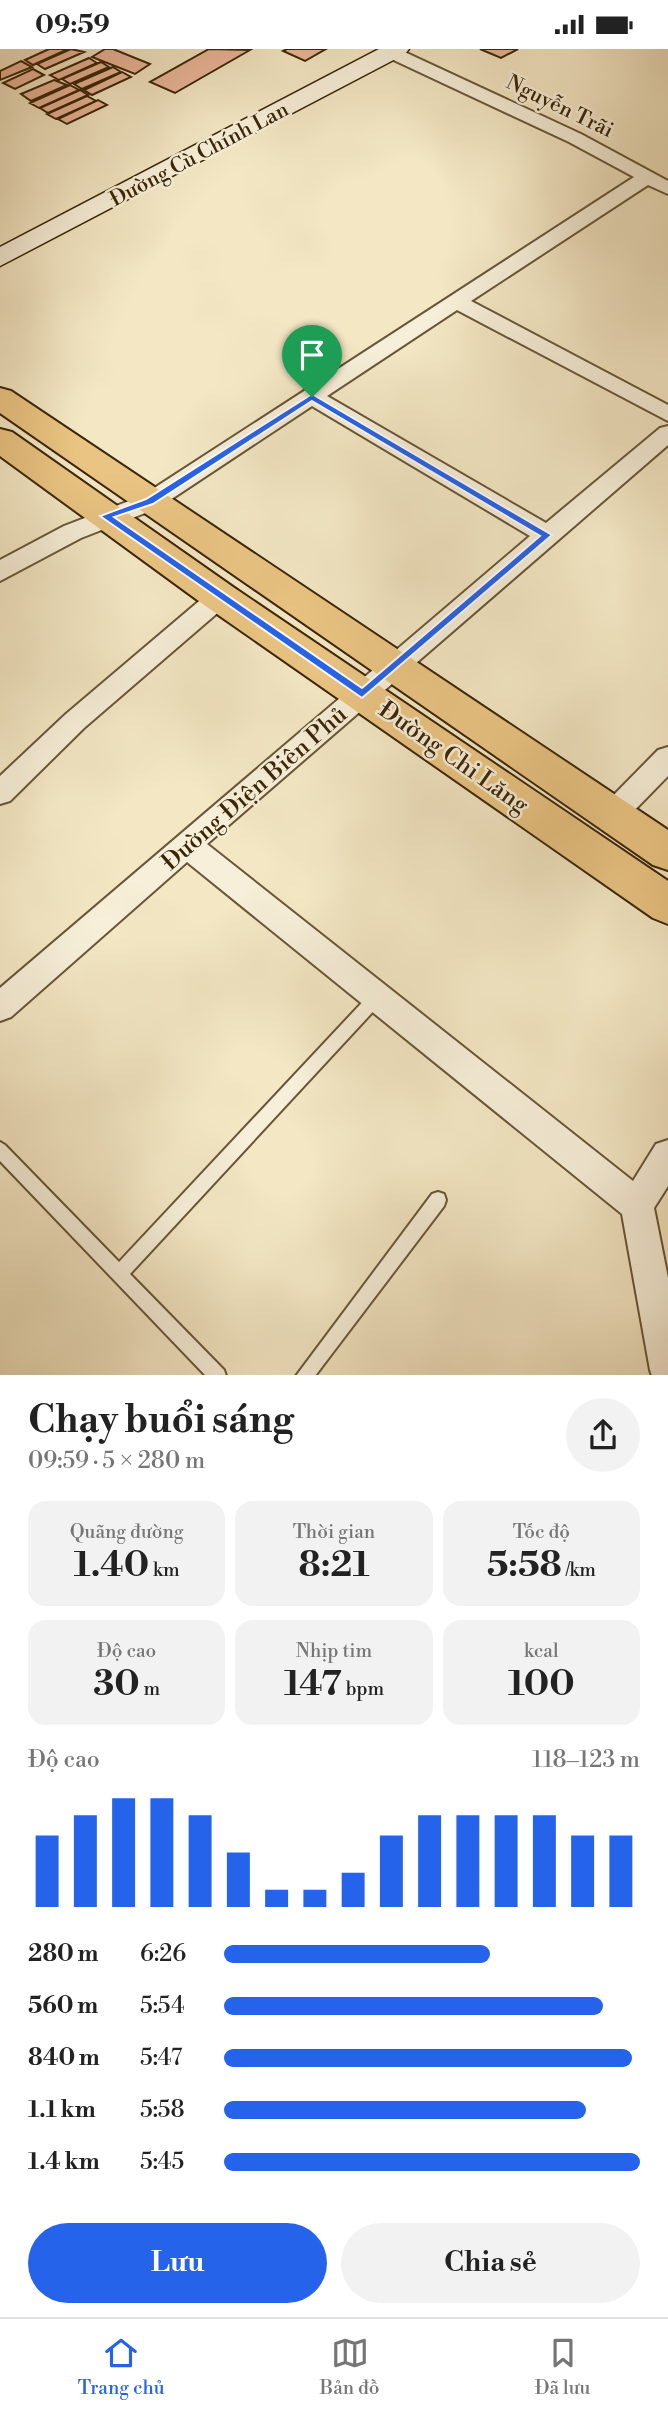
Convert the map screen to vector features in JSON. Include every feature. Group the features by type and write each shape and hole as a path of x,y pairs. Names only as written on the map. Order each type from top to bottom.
{"main road":[{"name":"Đường Cù Chính Lan","path":"0,258 394,50"},
{"name":"Đường Chi Lăng","path":"0,398 391,667 668,852"},
{"name":"Đường Chi Lăng","path":"0,440 220,597 668,905"}],"street":[{"name":"Nguyễn Trãi","path":"394,50 649,176 668,188"},
{"path":"0,572 38,547 106,516 150,502 649,176"},
{"path":"457,302 668,414"},
{"path":"312,397 547,535"},
{"name":"Đường Điện Biên Phủ","path":"0,1007 391,667 668,433"},
{"path":"0,793 75,721 220,597"},
{"path":"612,815 668,758"},
{"path":"188,846 637,1205 668,1370"},
{"path":"637,1205 668,1156"}],"lane":[{"path":"120,1273 376,998"},
{"path":"0,1150 218,1375"},
{"path":"304,1375 438,1199"}],"building":[{"path":"49,49 68,49 33,65 25,60"},
{"path":"71,49 84,52 45,69 37,64"},
{"path":"105,49 113,49 150,64 135,74 92,57"},
{"path":"209,49 250,50 175,93 150,82"},
{"path":"326,49 305,61 283,51"},
{"path":"480,49 518,49 501,58"},
{"path":"89,58 97,63 59,80 50,75"},
{"path":"21,61 32,67 0,80 0,71"},
{"path":"101,62 109,67 70,84 62,79"},
{"path":"113,67 121,72 82,89 74,84"},
{"path":"33,69 44,75 15,89 3,83"},
{"path":"122,72 131,77 92,95 84,90"},
{"path":"54,80 67,85 31,101 21,94"},
{"path":"70,85 79,90 39,108 30,103"},
{"path":"80,90 88,95 48,113 40,108"},
{"path":"87,96 96,101 56,119 47,114"},
{"path":"98,100 107,105 67,124 58,119"}],"route":[{"path":"312,397 547,535 362,694 106,516 150,502 312,397"}]}
